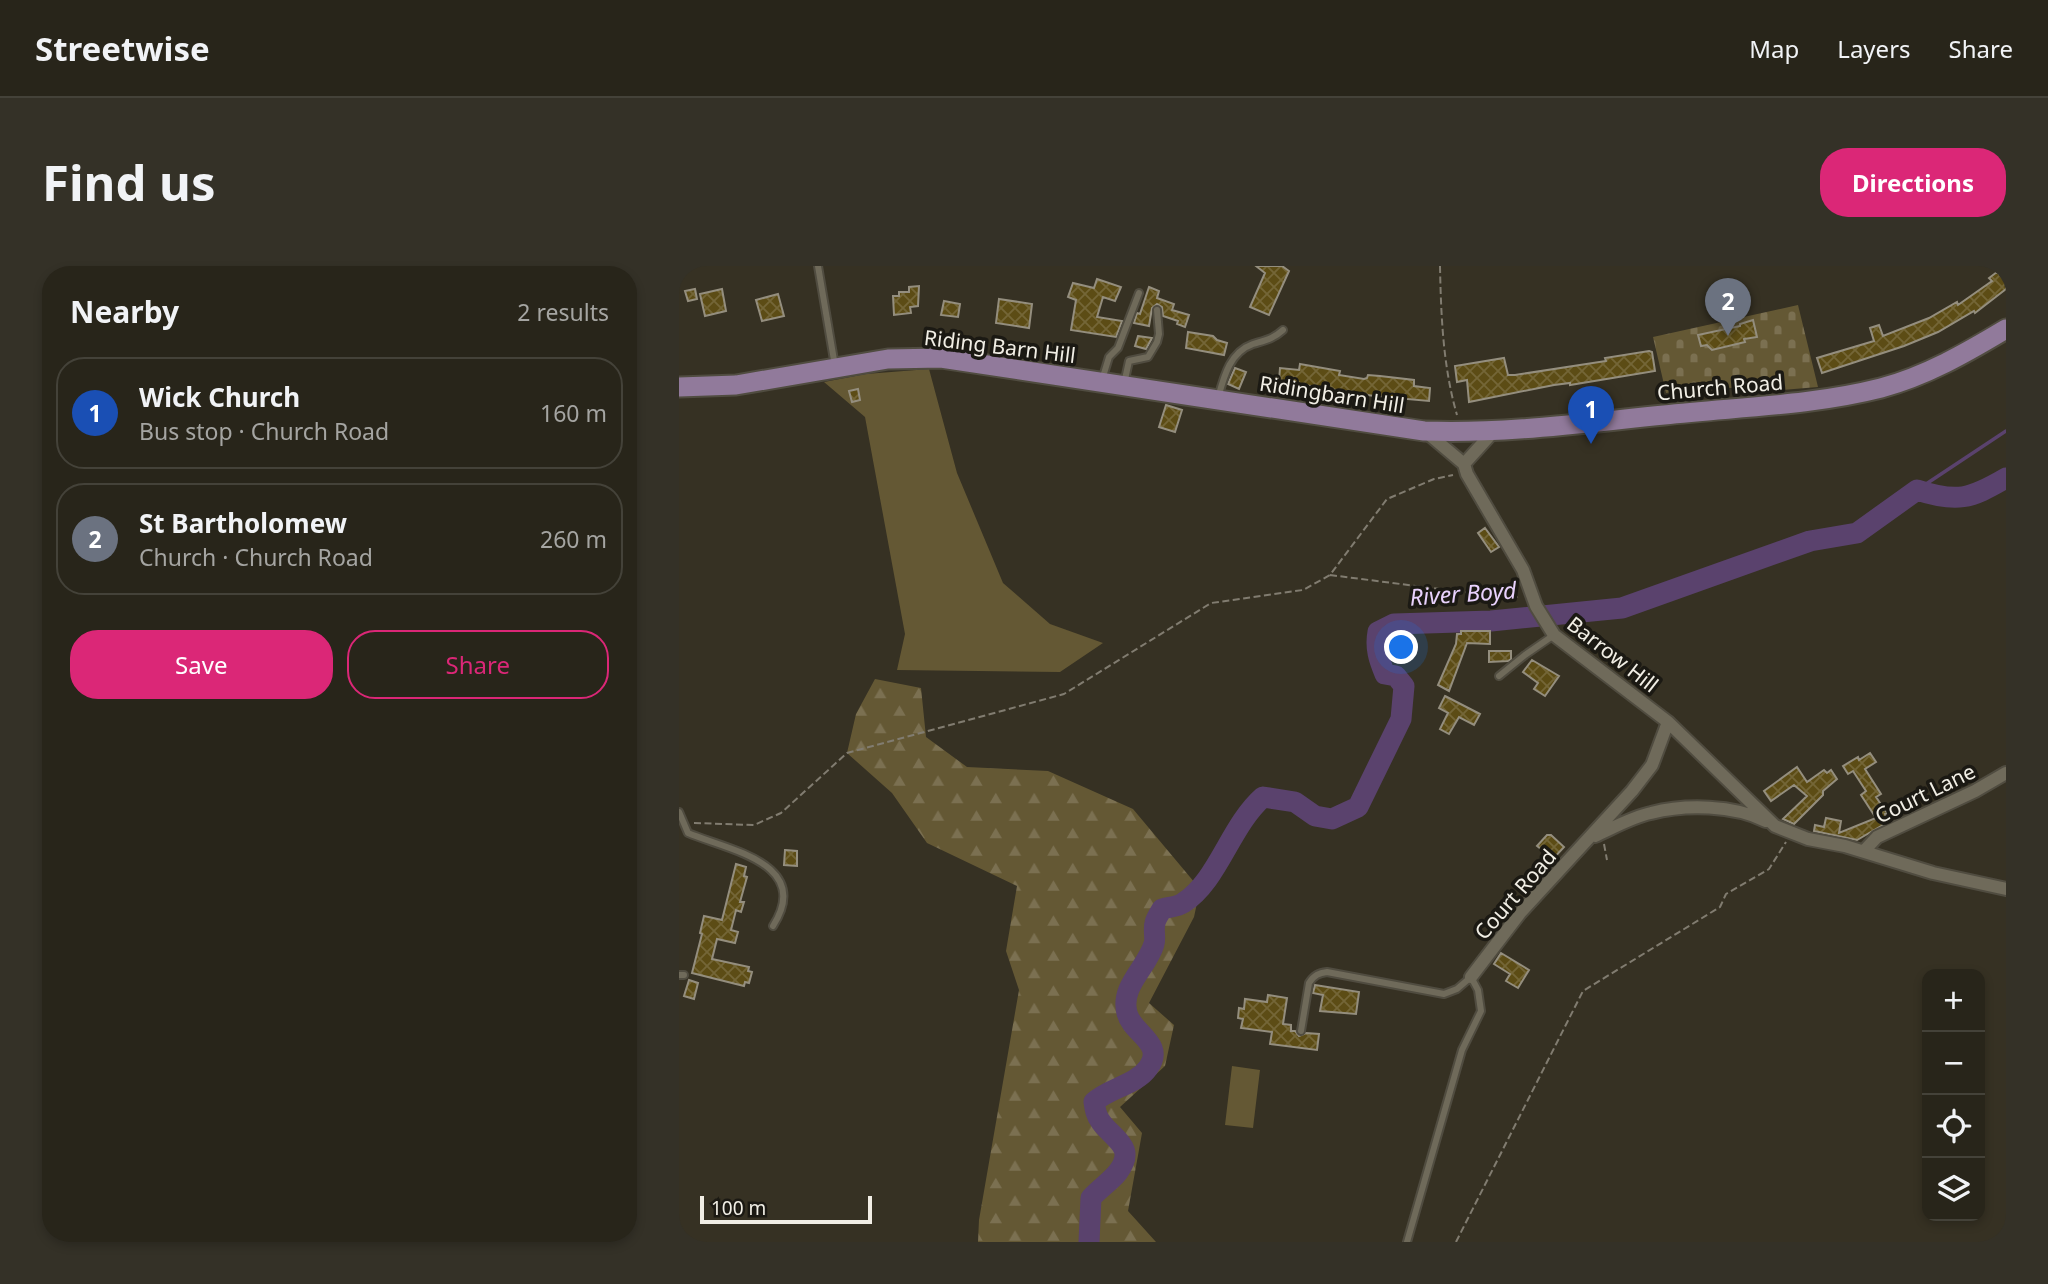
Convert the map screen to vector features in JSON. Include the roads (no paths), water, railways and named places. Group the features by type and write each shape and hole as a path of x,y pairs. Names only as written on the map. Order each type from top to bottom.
{"main road":[{"name":"Church Road","path":"1424,431 1493,432 1569,426 1847,395 1882,387 1926,372 1963,355 2006,329"},
{"name":"Riding Barn Hill","path":"679,387 736,386 888,359 941,358 1225,401"},
{"name":"Ridingbarn Hill","path":"1225,401 1424,431"}],"street":[{"name":"Barrow Hill","path":"1424,431 1465,469 1523,570 1535,602 1554,635 1668,722 1775,826 1808,839 1864,851"},
{"path":"1465,469 1493,432"},
{"name":"Court Road","path":"1471,977 1520,913 1596,835 1632,791 1652,765 1668,722"},
{"name":"Court Lane","path":"1864,851 1877,837 1975,791 2006,773"},
{"name":"Court Road","path":"1596,835 1650,813 1676,809 1730,810 1756,817 1775,826"},
{"path":"1864,851 1933,873 2006,888"}],"lane":[{"path":"818,266 835,368"},
{"path":"1102,382 1109,357 1118,348 1139,293"},
{"path":"1124,386 1129,361 1148,357 1157,342 1157,310"},
{"path":"1225,401 1223,379 1235,354 1249,345 1274,339 1283,330"},
{"path":"1499,676 1554,635"},
{"path":"679,812 682,828 746,853 780,879 783,896 779,917 773,926"},
{"path":"1301,1031 1309,983 1317,974 1328,972 1444,994 1457,989 1471,977 1478,990 1481,1011 1462,1050 1407,1242"}],"waterway":[{"path":"1917,490 2006,431"},
{"name":"River Boyd","path":"1089,1242 1091,1198 1118,1172 1125,1156 1121,1144 1098,1117 1094,1102 1137,1079 1148,1068 1152,1059 1151,1045 1130,1020 1126,1003 1127,994 1151,953 1156,919 1162,909 1181,904 1206,881 1241,823 1263,797 1295,802 1315,816 1332,819 1358,807 1401,719 1404,686 1396,676 1385,674 1378,654 1378,632 1394,624 1491,621 1622,608 1810,541 1857,533 1917,490 1943,497 1963,497 1983,491 2006,478"}],"place":[{"name":"St Bartholomew","path":"1728,336"},
{"name":"Wick Church","path":"1591,444"}]}
